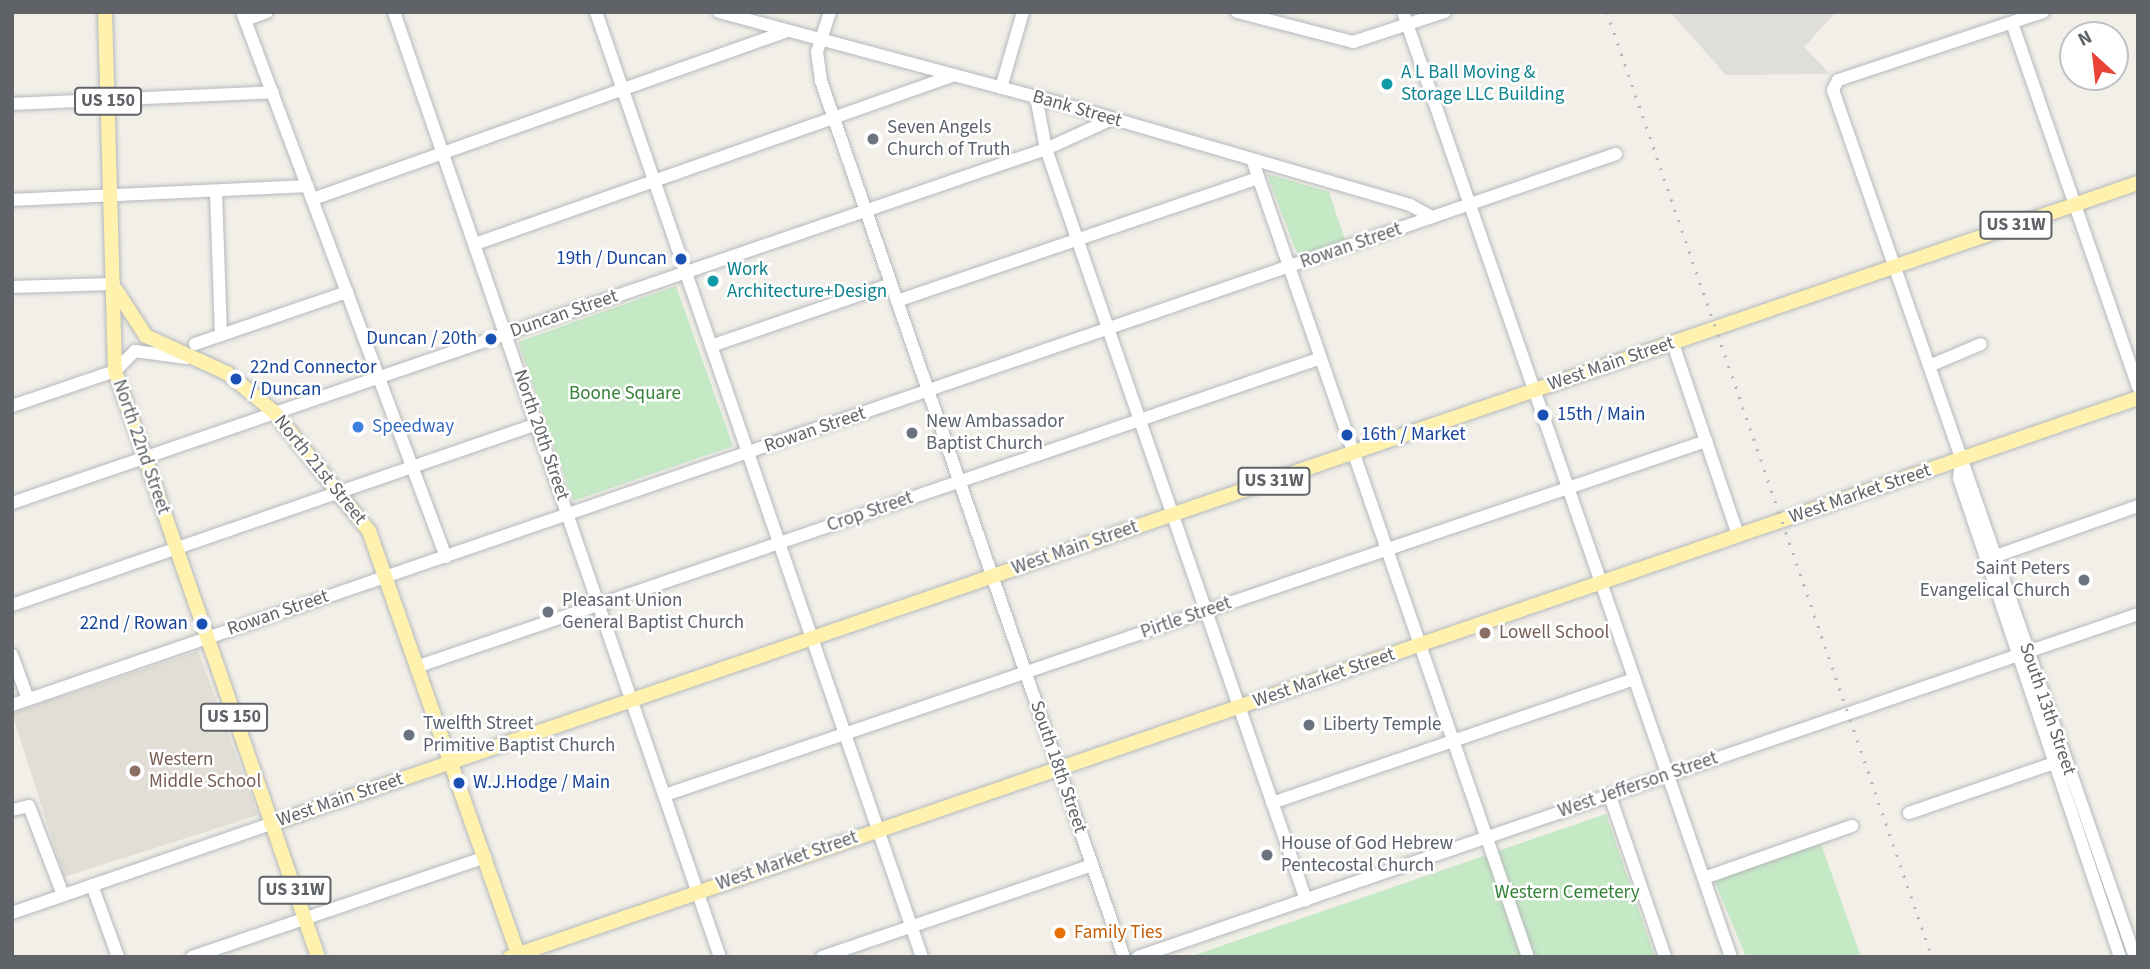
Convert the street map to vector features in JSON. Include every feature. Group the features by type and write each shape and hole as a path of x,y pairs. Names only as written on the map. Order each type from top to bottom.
{"main road":[{"name":"North 22nd Street","path":"105,12 115,286 115,372 271,824"},
{"name":"West Main Street","path":"271,824 2138,183"},
{"name":"North 21st Street","path":"115,286 136,328 193,352 227,373 275,413 369,531 388,576 451,761"},
{"name":"West Market Street","path":"515,956 2138,398"},
{"name":"US 150","path":"451,761 485,857 515,956"},
{"name":"US 31W","path":"271,824 318,957"}],"street":[{"path":"267,12 244,16 446,557"},
{"name":"North 20th Street","path":"394,12 720,957"},
{"path":"596,12 922,957"},
{"name":"Bank Street","path":"719,12 784,32 1036,97 1432,217"},
{"name":"South 18th Street","path":"830,12 821,41 819,74 1124,957"},
{"path":"1001,88 1023,12"},
{"path":"1237,12 1346,42 1407,26 1445,12"},
{"path":"1403,12 1601,581 1665,774 1731,957"},
{"path":"2043,12 2012,23 2138,387"},
{"name":"South 13th Street","path":"2012,23 1834,82 1894,267 1996,556 2021,654"},
{"path":"12,200 216,192 311,193 443,154 624,92 784,32"},
{"path":"475,244 835,121 955,75"},
{"path":"12,104 273,92"},
{"path":"1036,97 1046,149 1306,900"},
{"name":"Duncan Street","path":"12,503 1046,149 1112,119"},
{"name":"Rowan Street","path":"12,705 1616,154"},
{"path":"1253,162 1453,741 1489,837 1528,957"},
{"path":"897,301 1258,177"},
{"path":"216,192 221,335"},
{"path":"711,346 891,284"},
{"path":"12,287 115,286"},
{"path":"12,407 115,372 135,351 193,352 221,335 347,292"},
{"path":"1673,344 1738,535"},
{"path":"1929,366 1981,344"},
{"name":"Crop Street","path":"419,666 1321,358"},
{"path":"12,605 537,424"},
{"name":"Pirtle Street","path":"665,795 1706,441"},
{"name":"South 13th Street","path":"1961,460 1959,478 2059,761 2120,957"},
{"path":"1996,556 2138,506"},
{"name":"West Jefferson Street","path":"1138,957 1610,796 1665,774 2138,614"},
{"path":"12,655 28,699"},
{"path":"1272,803 1634,679"},
{"path":"1909,813 2059,761"},
{"name":"South 13th Street","path":"2059,761 2132,929 2135,957"},
{"path":"1610,796 1665,957"},
{"path":"12,810 29,806 63,895"},
{"name":"West Main Street","path":"12,913 271,824"},
{"path":"1704,878 1852,826"},
{"path":"192,957 485,857"},
{"path":"822,957 1092,865"},
{"path":"92,886 118,957"}],"shaded area":[{"path":"1670,12 1836,12 1804,47 1830,74 1726,75"},
{"name":"Western Middle School","path":"198,651 258,815 64,877 12,713"}],"green space":[{"path":"1267,174 1329,192 1345,240 1298,256"},
{"name":"Boone Square","path":"676,286 733,446 573,501 518,342"},
{"name":"Western Cemetery","path":"1606,814 1655,957 1189,957"},
{"path":"1821,844 1861,957 1746,957 1715,882 1756,862"}],"railway":[{"path":"1607,12 1932,957"}],"place":[{"name":"A L Ball Moving & Storage LLC Building","path":"1387,84"},
{"name":"Seven Angels Church of Truth","path":"873,139"},
{"name":"19th / Duncan","path":"681,259"},
{"name":"Work Architecture+Design","path":"713,281"},
{"name":"Duncan / 20th","path":"491,339"},
{"name":"22nd Connector / Duncan","path":"236,379"},
{"name":"15th / Main","path":"1543,415"},
{"name":"Speedway","path":"358,427"},
{"name":"New Ambassador Baptist Church","path":"912,433"},
{"name":"16th / Market","path":"1347,435"},
{"name":"Saint Peters Evangelical Church","path":"2084,580"},
{"name":"Pleasant Union General Baptist Church","path":"548,612"},
{"name":"22nd / Rowan","path":"202,624"},
{"name":"Lowell School","path":"1485,633"},
{"name":"Liberty Temple","path":"1309,725"},
{"name":"Twelfth Street Primitive Baptist Church","path":"409,735"},
{"name":"Western Middle School","path":"135,771"},
{"name":"W.J.Hodge / Main","path":"459,783"},
{"name":"House of God Hebrew Pentecostal Church","path":"1267,855"},
{"name":"Family Ties","path":"1060,933"}]}
